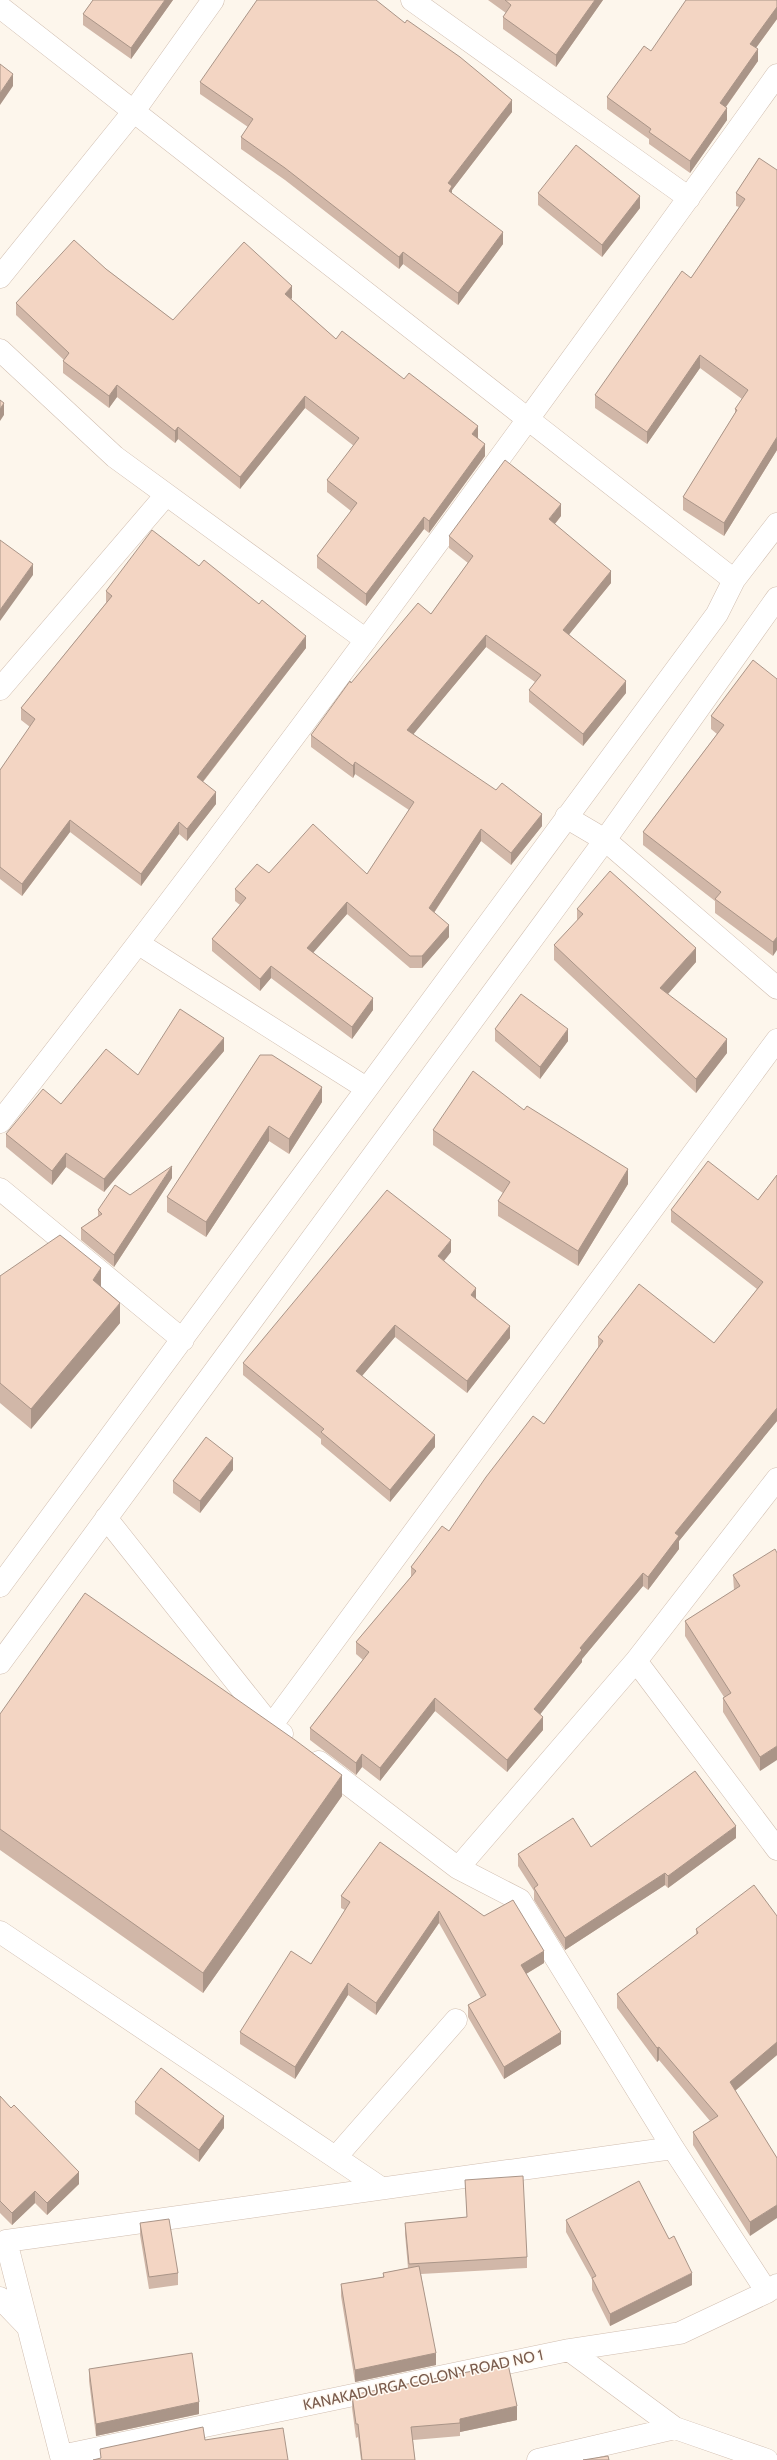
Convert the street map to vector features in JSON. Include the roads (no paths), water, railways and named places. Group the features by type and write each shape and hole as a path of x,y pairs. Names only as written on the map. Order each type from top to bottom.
{"street":[{"path":"0,277 134,111 213,0"},
{"path":"412,0 689,198"},
{"path":"0,7 734,580"},
{"path":"0,1122 139,944 529,421 777,75"},
{"path":"0,350 115,457 366,640"},
{"path":"0,689 166,495"},
{"path":"0,1586 183,1340 366,1088 717,614 734,580 777,524"},
{"path":"0,1663 605,840 777,598"},
{"path":"566,818 605,840 777,988"},
{"path":"139,944 366,1088"},
{"path":"271,1726 777,1040"},
{"path":"3,1199 183,1340"},
{"path":"458,1868 636,1661 777,1479"},
{"path":"106,1518 271,1726 458,1868 520,1900 673,2148 772,2289"},
{"path":"636,1661 777,1849"},
{"path":"0,1932 381,2188"},
{"path":"336,2157 456,2020"},
{"path":"62,2458 6,2241 673,2148"},
{"name":"KANAKADURGA COLONY ROAD NO 1","path":"62,2458 569,2350 680,2332 772,2289"},
{"path":"0,2298 29,2329"},
{"path":"569,2350 675,2428 768,2460"},
{"path":"538,2460 675,2428"}]}
